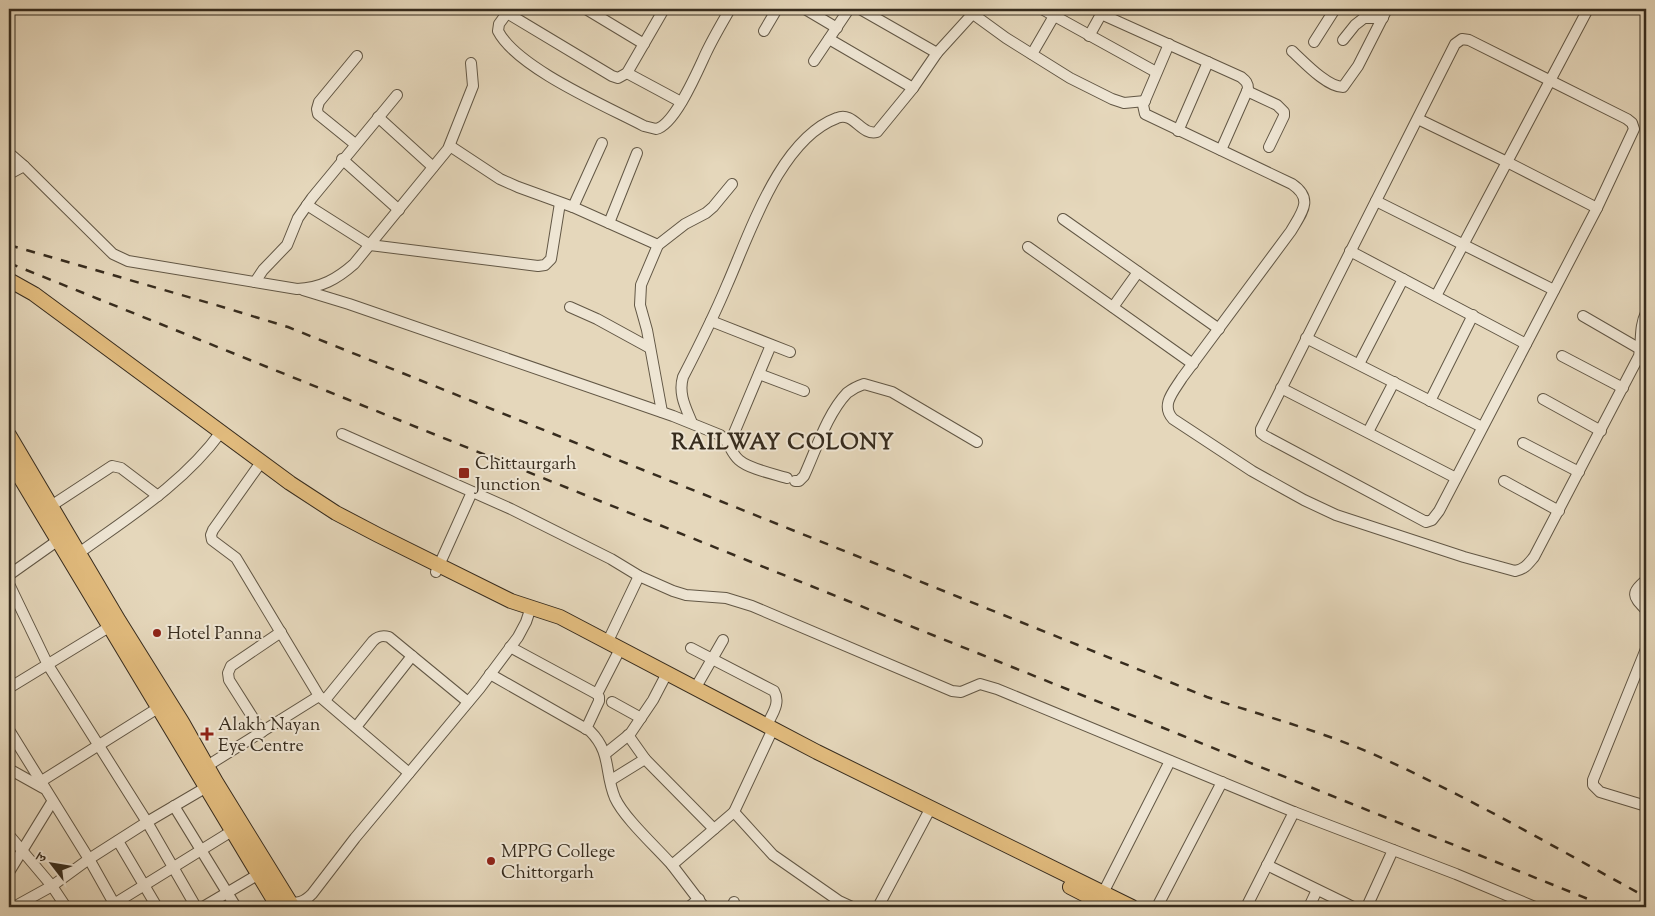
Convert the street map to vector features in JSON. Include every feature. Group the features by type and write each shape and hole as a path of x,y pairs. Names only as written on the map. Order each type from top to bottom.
{"main road":[{"path":"9,280 34,294 219,435 257,468 332,518 438,569 558,621 665,677 1130,907"},
{"path":"9,289 30,301 219,435 312,498 438,569"},
{"path":"9,435 79,553 114,624 124,651 258,874 284,905"},
{"path":"9,459 57,541 182,722 284,905"},
{"path":"530,610 560,617 608,641 696,687 769,729 1109,907"}],"street":[{"path":"586,9 644,44"},
{"path":"664,9 627,73 618,78 505,10 498,32 511,49 543,72 644,126 656,129 666,124 692,85 706,52 730,9"},
{"path":"764,31 777,9"},
{"path":"806,9 837,28"},
{"path":"814,61 849,9"},
{"path":"860,9 937,53"},
{"path":"1042,9 1156,72"},
{"path":"1314,42 1335,9"},
{"path":"1436,296 1588,9"},
{"path":"692,424 682,398 682,384 774,180 805,138 837,118 844,116 851,118 867,132 877,132 913,88 937,53 975,11 990,28 1070,78 1124,103 1145,101"},
{"path":"1089,36 1103,11 1169,44 1242,77 1248,84 1247,91 1221,150"},
{"path":"1343,40 1355,24 1364,18 1385,14"},
{"path":"1292,51 1314,72 1335,85 1343,87 1358,66 1385,14"},
{"path":"1032,54 1054,16"},
{"path":"829,38 913,88"},
{"path":"1462,39 1468,40 1551,80 1632,123 1634,129 1597,208 1439,511 1432,520 1426,522 1261,433 1263,423 1418,120 1455,44 1462,39"},
{"path":"1169,44 1145,101 1143,111 1145,114 1292,184 1301,190 1305,204 1291,232 1218,329 1169,399 1167,406 1168,414 1252,470 1304,500 1336,515 1464,556 1515,571 1527,566 1534,557 1559,511 1639,356 1640,330 1646,312"},
{"path":"355,144 318,114 317,109 319,102 357,56"},
{"path":"1178,130 1208,62"},
{"path":"9,153 120,258 138,263 255,282 297,288 312,288 326,284 340,276 354,264 450,146 473,86 471,63"},
{"path":"627,73 681,102"},
{"path":"1247,91 1277,105 1284,112 1284,116 1269,147"},
{"path":"255,282 263,270 287,244 298,218 307,205 342,159 397,94"},
{"path":"378,117 434,167"},
{"path":"1418,120 1508,162 1597,208"},
{"path":"573,208 602,143"},
{"path":"450,146 500,179 658,245"},
{"path":"609,223 637,153"},
{"path":"342,159 399,210"},
{"path":"9,174 24,166"},
{"path":"662,412 640,305 641,285 658,245 685,224 706,213 732,184"},
{"path":"1376,201 1554,290"},
{"path":"307,205 370,245 538,266 545,265 551,259 560,203"},
{"path":"1063,219 1218,329"},
{"path":"1028,247 1193,364"},
{"path":"1350,251 1526,344"},
{"path":"1113,308 1138,272"},
{"path":"1359,364 1404,279"},
{"path":"297,288 349,304 662,412 720,435 726,440 740,462 799,481 804,476 830,417 848,392 864,384 892,392 977,442"},
{"path":"570,307 597,319 650,348"},
{"path":"1430,401 1472,315"},
{"path":"1583,316 1640,349"},
{"path":"711,321 790,352"},
{"path":"1306,338 1482,427"},
{"path":"729,445 771,345"},
{"path":"1562,356 1623,388"},
{"path":"758,374 804,391"},
{"path":"1368,432 1394,382"},
{"path":"1281,388 1456,478"},
{"path":"1543,399 1601,431"},
{"path":"342,434 511,509 610,559 639,576 672,591 686,595 726,598 752,606 952,691 962,692 980,684 997,689 1294,812 1535,907"},
{"path":"79,553 158,496 185,473 219,435"},
{"path":"1523,443 1579,472"},
{"path":"51,506 112,466 121,468 158,496"},
{"path":"257,468 213,530 211,538 236,558 322,698 409,773"},
{"path":"1504,481 1559,511"},
{"path":"438,569 472,492"},
{"path":"9,575 57,541"},
{"path":"608,641 639,576"},
{"path":"1646,580 1634,596 1646,610"},
{"path":"9,584 48,665 147,822 196,907"},
{"path":"284,905 304,901 312,894 355,838 468,702 510,648 526,622 530,610"},
{"path":"9,688 114,624"},
{"path":"262,732 229,680 228,673 231,666 281,632"},
{"path":"207,766 322,698 377,637 385,636 389,638 468,702"},
{"path":"696,687 723,640"},
{"path":"510,648 597,694 599,702 586,729"},
{"path":"672,865 734,812 769,729 777,704 776,694 691,648"},
{"path":"1646,649 1593,780 1593,785 1600,792 1646,806"},
{"path":"597,694 618,653"},
{"path":"356,727 412,656"},
{"path":"490,674 586,729 598,740 605,754 615,798 624,813 672,865 701,903 689,907"},
{"path":"605,754 628,735 641,718 665,677"},
{"path":"612,702 641,718"},
{"path":"42,785 99,744 158,708"},
{"path":"9,730 89,859 113,906 232,831"},
{"path":"628,735 645,759 714,829"},
{"path":"611,780 645,759"},
{"path":"1103,893 1170,760"},
{"path":"9,769 42,785"},
{"path":"1157,907 1222,782"},
{"path":"14,907 52,886 89,859 205,788"},
{"path":"9,872 52,802"},
{"path":"174,806 236,907"},
{"path":"734,812 774,855 852,907"},
{"path":"1246,907 1294,812"},
{"path":"878,907 928,813"},
{"path":"9,835 52,886 66,907"},
{"path":"118,841 157,907"},
{"path":"1367,907 1393,850"},
{"path":"1267,865 1353,907"},
{"path":"203,907 258,874"},
{"path":"1309,907 1317,890"}],"railway":[{"path":"9,245 288,327 1207,697 1346,743 1402,767 1473,802 1646,897"},
{"path":"9,263 1608,907"}],"place":[{"name":"Chittaurgarh Junction","path":"464,473"},
{"name":"Hotel Panna","path":"157,633"},
{"name":"Alakh Nayan Eye Centre","path":"207,734"},
{"name":"MPPG College Chittorgarh","path":"491,861"}],"district":[{"name":"RAILWAY COLONY","path":"783,441"}]}
